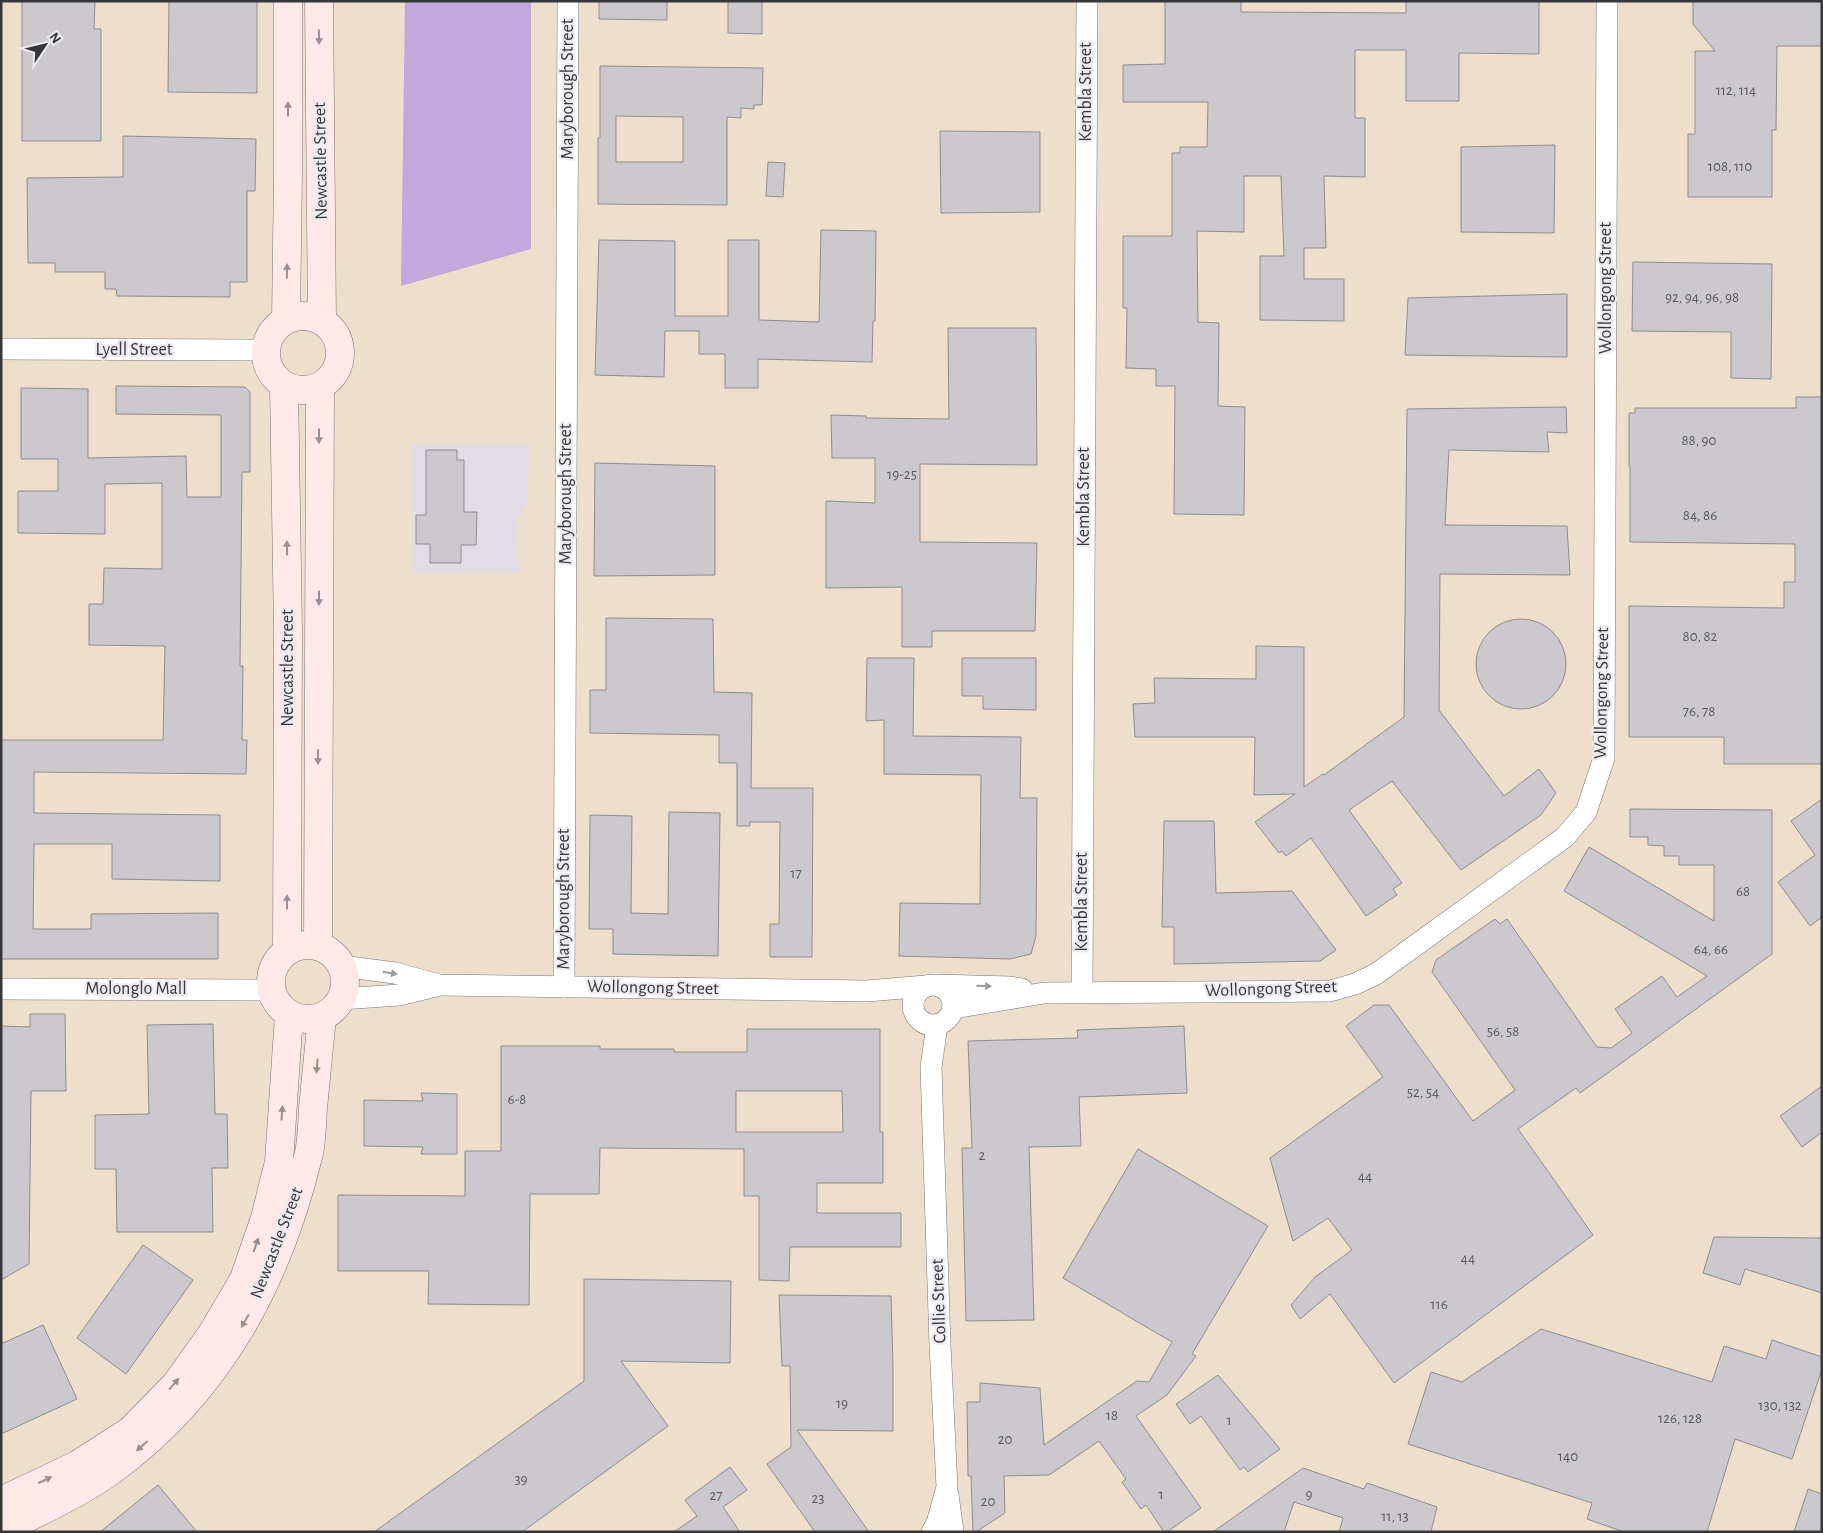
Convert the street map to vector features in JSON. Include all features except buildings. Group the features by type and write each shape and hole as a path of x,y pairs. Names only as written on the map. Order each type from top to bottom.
{"main road":[{"name":"Newcastle Street","path":"286,320 288,1"},
{"name":"Newcastle Street","path":"318,1 322,321"},
{"path":"304,316 322,321 336,335 340,345 339,365 328,382 320,387 302,391 284,385 276,379 270,370 266,360 267,342 274,329 286,320 304,316"},
{"name":"Newcastle Street","path":"284,385 288,632 286,951"},
{"name":"Newcastle Street","path":"318,946 320,387"},
{"path":"302,945 318,946 336,957 342,966 345,982 342,999 333,1010 322,1017 311,1020 299,1019 289,1015 277,1004 271,990 271,975 276,962 286,951 302,945"},
{"name":"Newcastle Street","path":"1,1501 77,1466 130,1431 176,1384 216,1327 244,1279 265,1218 279,1162 289,1015"},
{"name":"Newcastle Street","path":"1,1531 81,1490 141,1448 191,1398 230,1344 256,1302 272,1266 285,1233 309,1152 322,1017"}],"street":[{"name":"Maryborough Street","path":"564,987 568,1"},
{"name":"Kembla Street","path":"1082,992 1087,1"},
{"name":"Wollongong Street","path":"953,1008 1044,993 1330,991 1355,984 1376,974 1565,837 1586,812 1604,758 1607,1"},
{"name":"Lyell Street","path":"1,349 266,350"},
{"name":"Wollongong Street","path":"342,966 395,974 439,985 867,991 931,986 1010,987 1044,993"},
{"name":"Wollongong Street","path":"342,999 399,995 439,985"},
{"path":"931,986 943,988 950,994 953,1008 947,1020 924,1018 914,1001 917,993 931,986"},
{"name":"Molonglo Mall","path":"1,989 271,990"},
{"name":"Wollongong Street","path":"867,991 924,1018"},
{"name":"Collie Street","path":"924,1018 931,1067 940,1345 947,1487 937,1523 932,1532"},
{"path":"947,1487 953,1532"}],"shaded area":[{"path":"1,1 1822,1 1822,1532 1,1532"},
{"path":"405,1 531,1 531,249 401,286"},
{"path":"529,444 528,501 517,520 519,572 413,573 412,445"}]}
